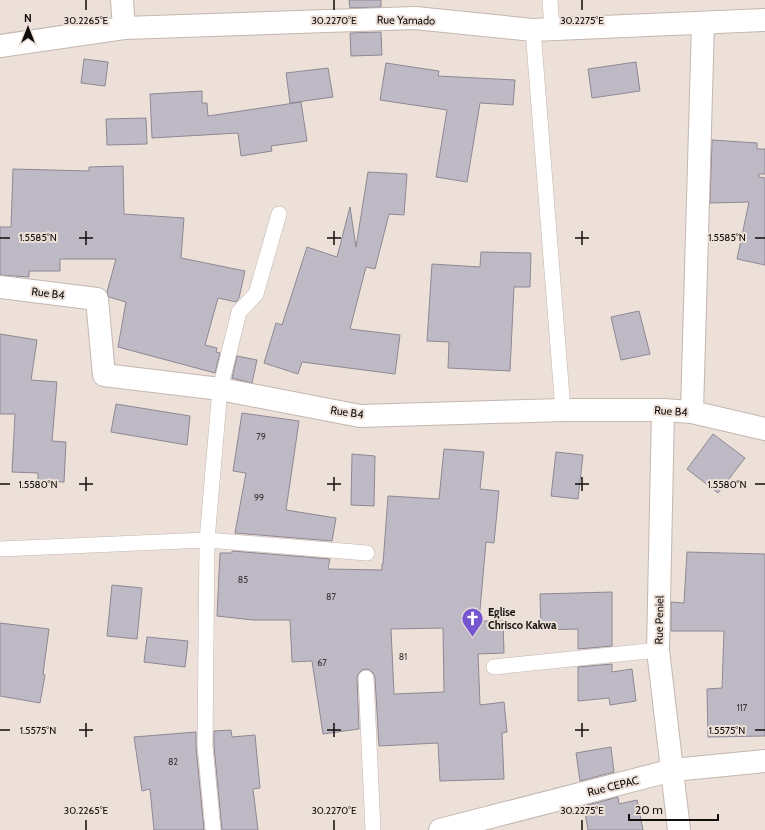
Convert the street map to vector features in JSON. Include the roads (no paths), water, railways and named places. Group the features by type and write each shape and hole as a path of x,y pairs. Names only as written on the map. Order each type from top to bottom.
{"street":[{"path":"122,0 124,28"},
{"name":"Rue Yamado","path":"0,46 124,28 415,18 542,30 765,20"},
{"path":"692,412 703,23"},
{"name":"Rue B4","path":"0,287 97,299 104,375 220,389 360,416 563,410 663,410 692,412 765,429"},
{"name":"Rue Peniel","path":"663,410 658,650 679,830"},
{"name":"Rue CEPAC","path":"440,830 673,770 765,761"}],"lane":[{"path":"550,0 542,30 563,410"},
{"path":"213,830 205,746 207,540 220,389 239,312 256,294 279,214"},
{"path":"0,549 207,540 367,553"},
{"path":"494,667 658,650"},
{"path":"366,678 373,830"}],"place":[{"name":"Eglise Chrisco Kakwa","path":"473,638"}]}
